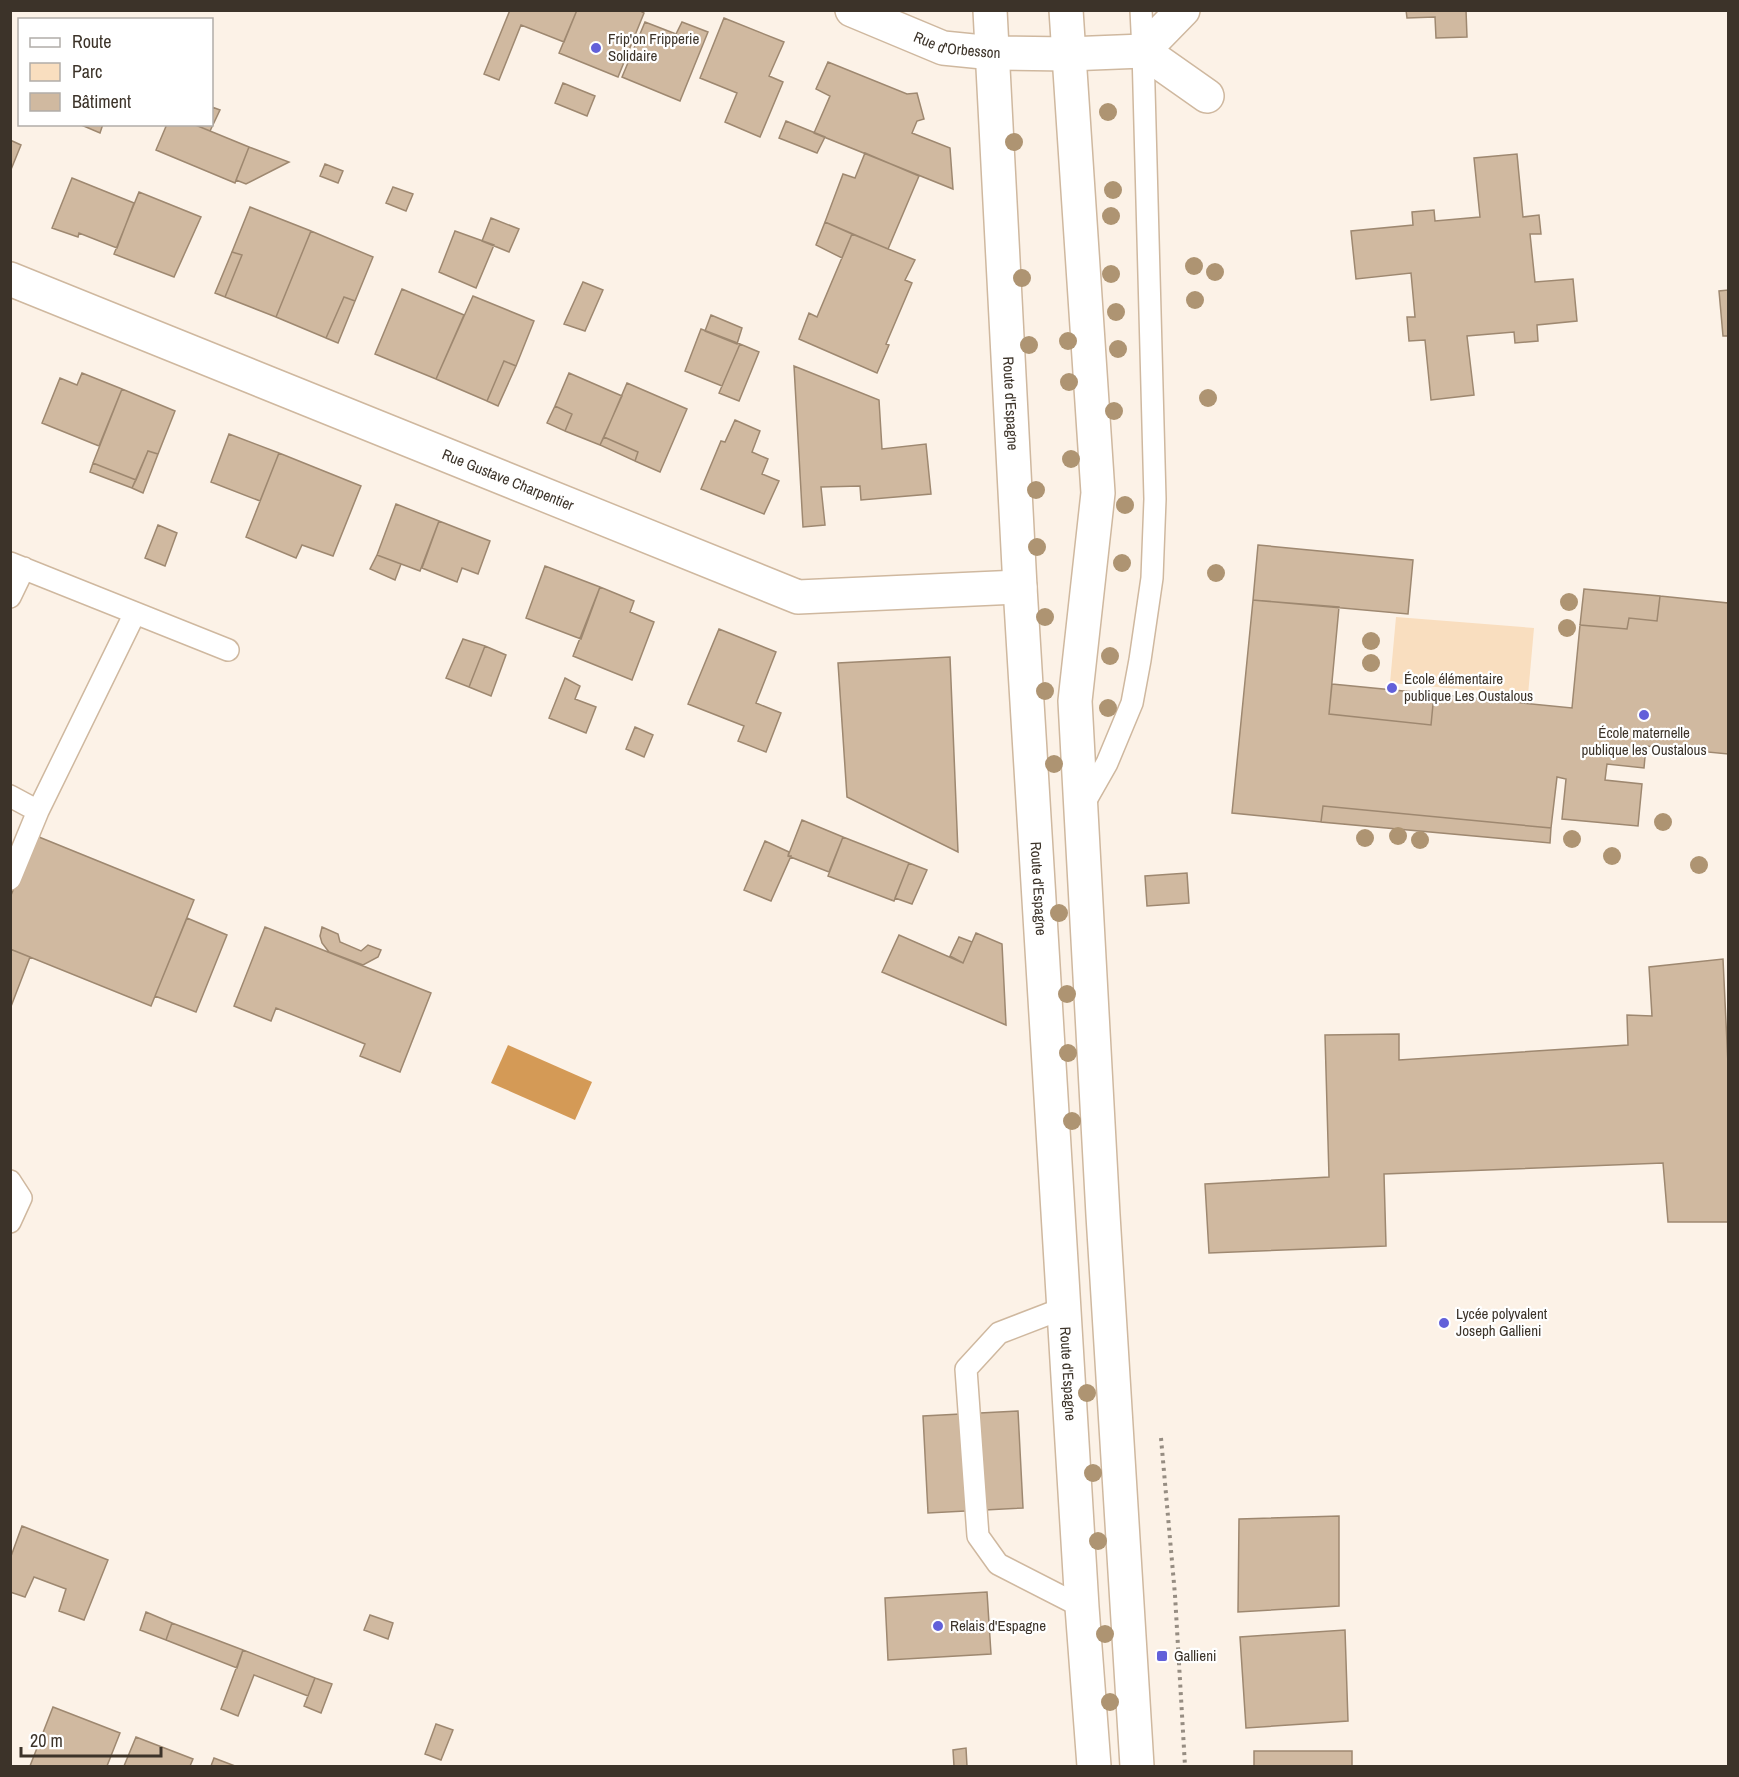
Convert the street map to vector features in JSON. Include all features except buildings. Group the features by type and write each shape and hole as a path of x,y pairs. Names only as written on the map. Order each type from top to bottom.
{"main road":[{"name":"Rue d'Orbesson","path":"852,10 943,48 993,53 1068,54"},
{"name":"Route d'Espagne","path":"990,10 1020,586 1082,1607 1094,1767"},
{"path":"1066,10 1098,493 1075,701 1103,1215 1137,1767"},
{"path":"1143,51 1183,10"},
{"path":"1068,54 1143,51 1207,96"},
{"name":"Rue Gustave Charpentier","path":"10,279 798,597 1020,586"}],"lane":[{"path":"1081,810 1107,763 1132,703 1152,578 1155,499 1141,10"},
{"path":"10,597 17,565 228,650"},
{"path":"10,879 38,812 135,613"},
{"path":"10,796 38,812"},
{"path":"10,1181 21,1198 10,1222"},
{"path":"1064,1308 999,1333 966,1369 978,1536 998,1564 1082,1607"}],"green space":[{"path":"1396,617 1534,628 1528,695 1390,683"}],"shaded area":[{"path":"508,1045 592,1082 575,1120 491,1083"}],"place":[{"name":"Frip'on Fripperie Solidaire","path":"596,48"},
{"name":"École élémentaire publique Les Oustalous","path":"1392,688"},
{"name":"École maternelle publique les Oustalous","path":"1644,715"},
{"name":"Lycée polyvalent Joseph Gallieni","path":"1444,1323"},
{"name":"Relais d'Espagne","path":"938,1626"},
{"name":"Gallieni","path":"1162,1656"}]}
